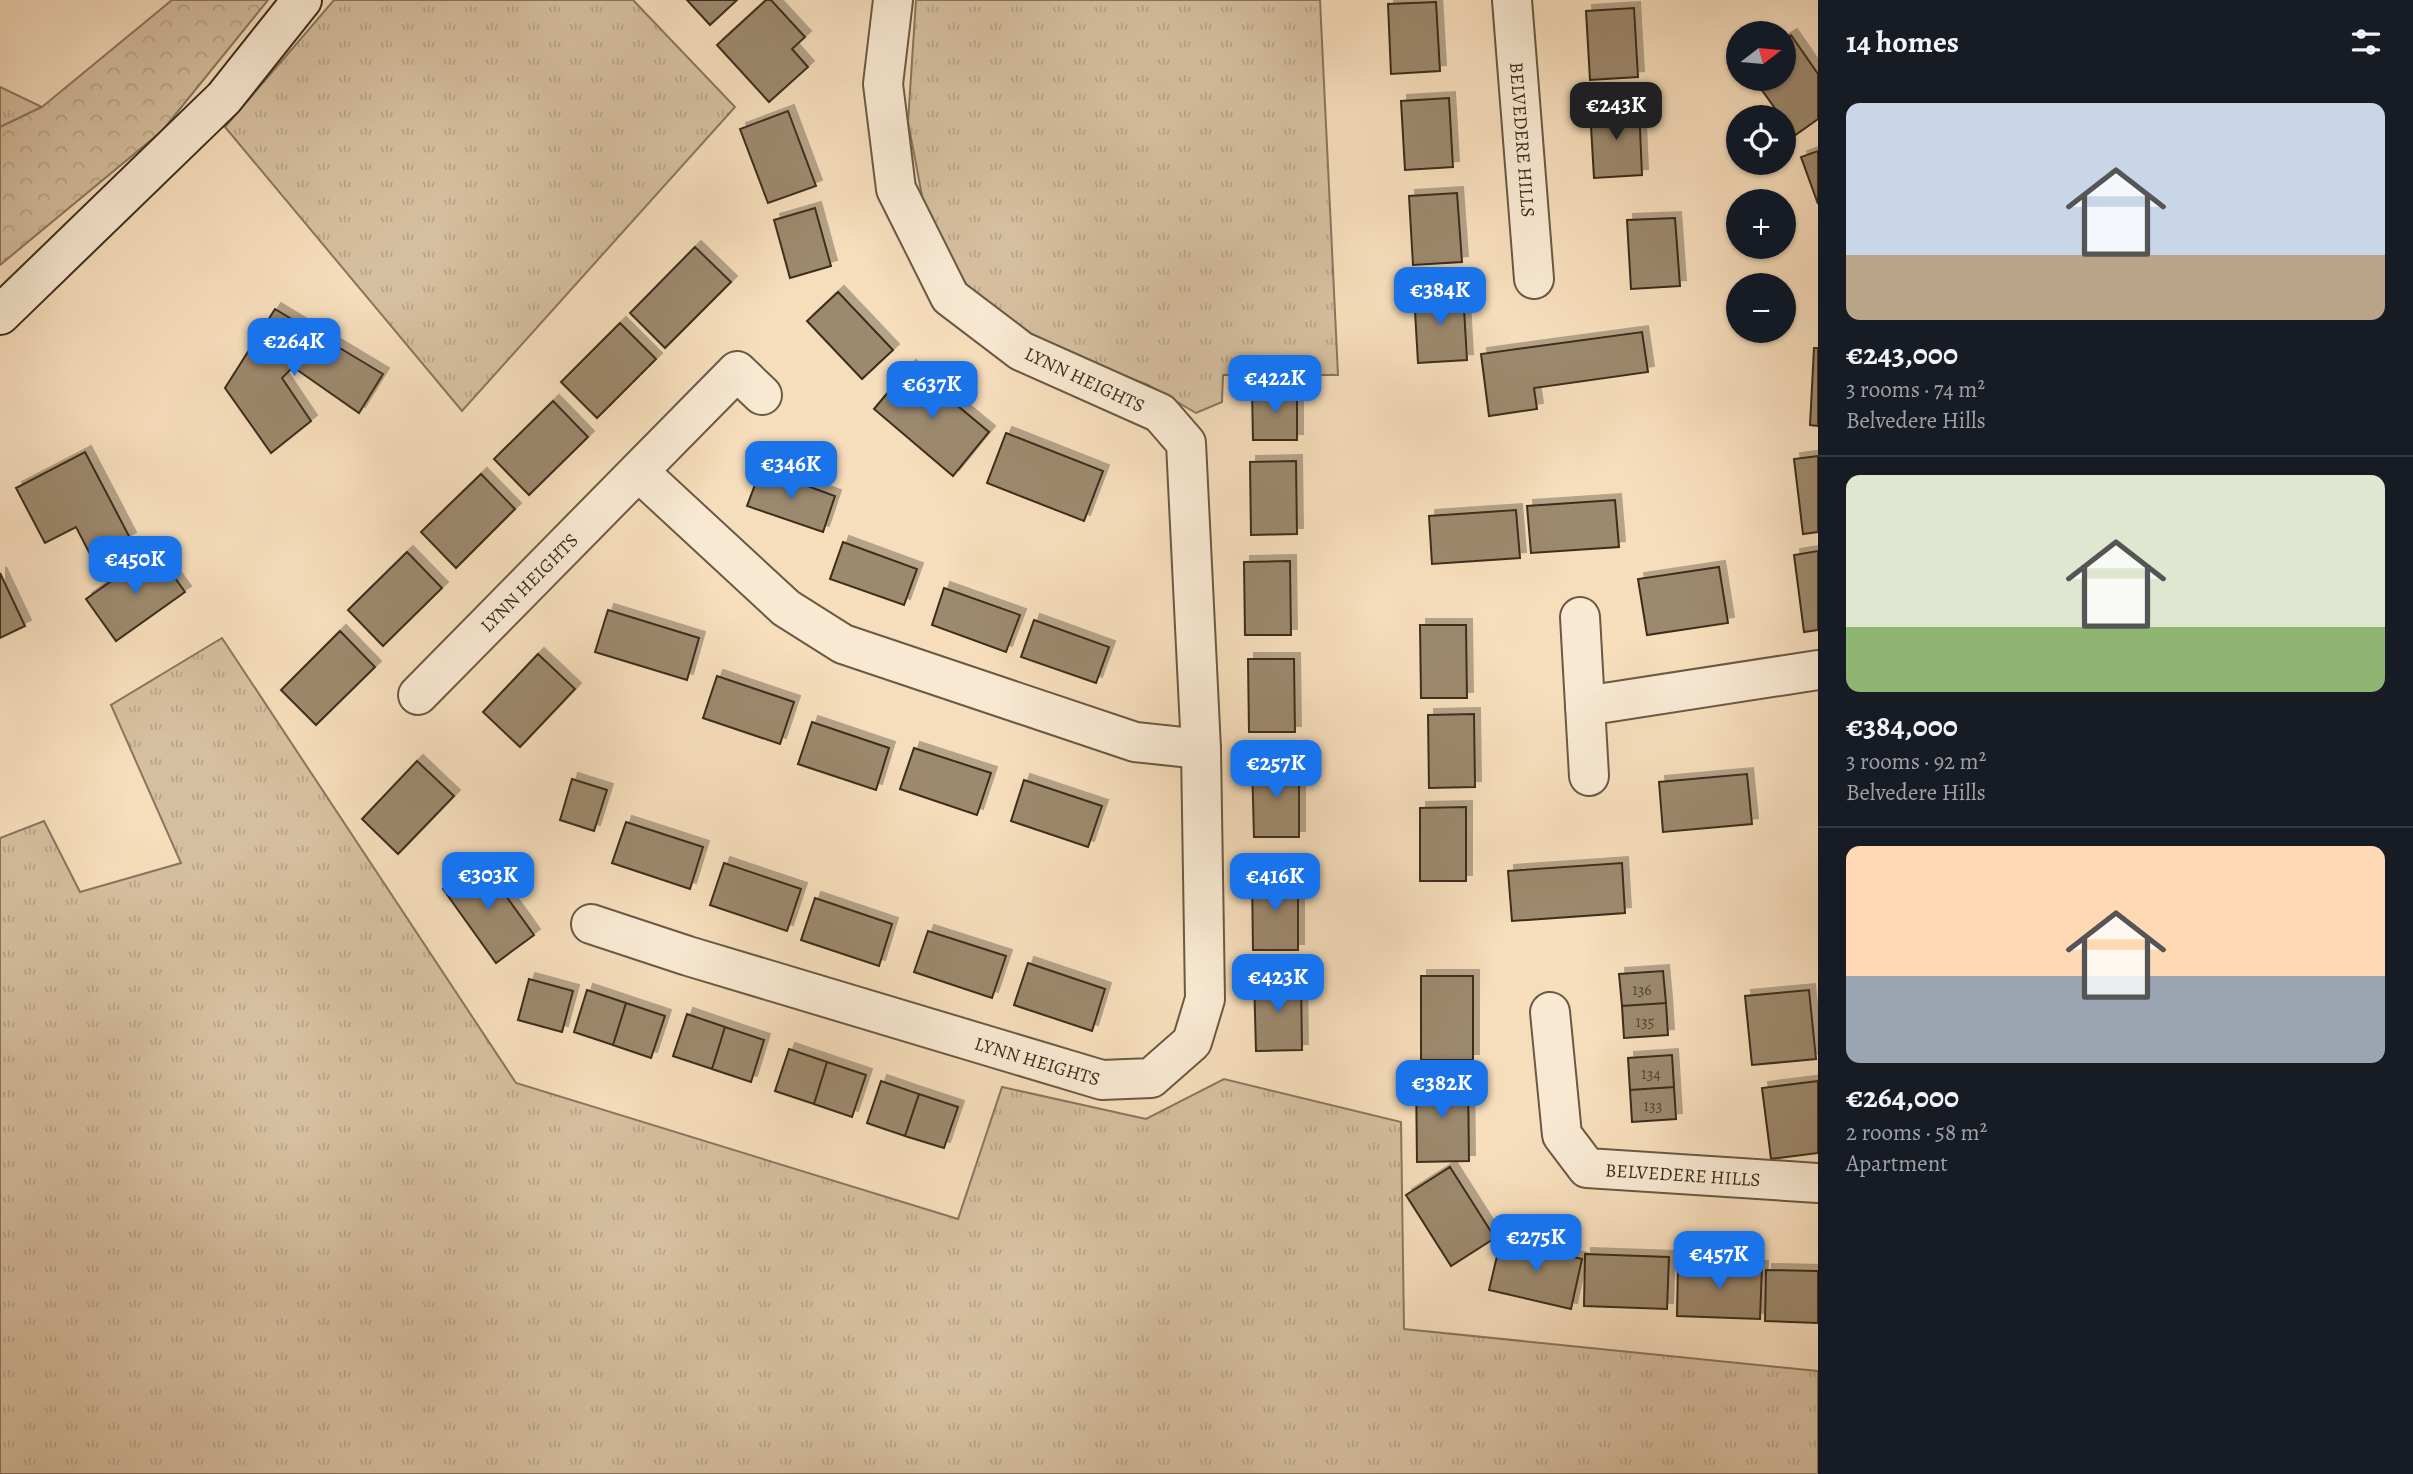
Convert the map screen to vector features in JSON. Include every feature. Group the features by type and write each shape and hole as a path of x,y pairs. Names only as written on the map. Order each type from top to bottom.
{"street":[{"path":"0,314 224,98 302,0"},
{"name":"LYNN HEIGHTS","path":"591,924 688,956 1102,1080 1151,1078 1192,1042 1205,999 1201,749 1186,443 1160,413 1021,351 950,297 896,189 883,84 893,0"},
{"name":"BELVEDERE HILLS","path":"1512,0 1534,279"},
{"name":"LYNN HEIGHTS","path":"418,695 737,371 762,394"},
{"path":"639,472 786,608 843,644 1135,742 1201,749"},
{"path":"1580,617 1589,776"},
{"path":"1585,706 1818,670"},
{"name":"BELVEDERE HILLS","path":"1550,1012 1562,1135 1587,1168 1818,1183"}],"green space":[{"path":"172,0 268,0 162,131 0,265 0,127 42,107"},
{"path":"334,0 633,0 735,107 462,411 225,127"},
{"path":"916,0 1320,0 1338,375 1223,375 1222,402 1196,413 1148,385 1052,348 972,294 926,217 908,122"},
{"path":"0,87 42,107 0,127"},
{"path":"222,638 516,1083 958,1219 1002,1087 1146,1119 1224,1079 1401,1122 1404,1329 1818,1371 1818,1474 0,1474 0,838 44,821 80,892 181,863 111,705"}],"building":[{"path":"687,0 737,0 710,25"},
{"path":"766,0 771,0 805,37 792,49 808,67 769,102 717,45"},
{"path":"1436,2 1440,71 1391,74 1388,4"},
{"path":"1634,8 1638,77 1590,80 1586,11"},
{"path":"1796,42 1818,74 1818,119 1796,135 1796,105 1772,105 1763,91 1796,91"},
{"path":"1449,98 1453,167 1405,170 1401,101"},
{"path":"1639,106 1642,175 1594,178 1590,109"},
{"path":"788,111 816,186 768,203 740,129"},
{"path":"1818,151 1818,204 1801,157"},
{"path":"1457,193 1462,262 1413,265 1409,196"},
{"path":"815,208 831,266 790,278 774,220"},
{"path":"1675,218 1680,286 1631,289 1627,220"},
{"path":"695,247 731,282 665,348 630,313"},
{"path":"1463,291 1467,360 1418,363 1414,294"},
{"path":"838,292 893,350 862,379 807,321"},
{"path":"275,309 383,374 359,413 293,367 282,378 311,421 271,453 225,388"},
{"path":"620,323 656,359 597,418 561,382"},
{"path":"1642,332 1648,372 1534,388 1537,409 1489,416 1481,354"},
{"path":"1814,348 1818,348 1818,426 1810,425"},
{"path":"910,366 989,432 953,476 874,409"},
{"path":"1252,390 1297,390 1297,440 1253,440"},
{"path":"553,401 588,437 529,495 494,459"},
{"path":"1006,433 1103,471 1084,521 987,483"},
{"path":"85,452 130,538 92,558 76,527 45,543 16,488"},
{"path":"1818,456 1818,532 1803,534 1794,459"},
{"path":"1296,461 1297,534 1251,535 1250,462"},
{"path":"761,469 835,496 823,532 747,506"},
{"path":"481,474 515,509 456,568 421,532"},
{"path":"1615,500 1619,547 1531,553 1527,506"},
{"path":"1516,510 1520,558 1432,564 1429,516"},
{"path":"843,542 917,569 904,605 830,579"},
{"path":"155,550 185,592 116,641 86,599"},
{"path":"1818,551 1818,630 1804,632 1794,555"},
{"path":"407,552 442,588 383,646 348,610"},
{"path":"1290,561 1291,635 1245,635 1244,562"},
{"path":"1719,567 1728,623 1647,635 1638,579"},
{"path":"0,573 25,626 0,638"},
{"path":"944,588 1020,615 1006,652 932,625"},
{"path":"608,610 699,638 687,680 595,652"},
{"path":"1034,620 1109,647 1096,683 1021,657"},
{"path":"1420,625 1466,625 1467,698 1421,698"},
{"path":"340,631 375,667 316,725 281,690"},
{"path":"538,654 575,689 520,747 483,712"},
{"path":"1248,659 1294,659 1295,732 1249,732"},
{"path":"717,676 794,702 780,744 703,718"},
{"path":"1474,714 1475,787 1429,788 1428,715"},
{"path":"812,722 889,748 876,790 798,764"},
{"path":"914,748 991,773 977,815 900,789"},
{"path":"417,761 454,796 398,854 362,819"},
{"path":"1299,763 1299,837 1254,837 1252,764"},
{"path":"1747,774 1752,824 1663,832 1659,782"},
{"path":"572,779 607,790 594,831 560,820"},
{"path":"1024,780 1102,806 1088,847 1011,821"},
{"path":"1466,807 1466,881 1420,881 1420,808"},
{"path":"626,822 703,847 690,889 612,863"},
{"path":"481,861 534,935 496,963 443,889"},
{"path":"724,863 801,889 787,931 710,905"},
{"path":"1622,863 1625,913 1512,921 1508,871"},
{"path":"1298,876 1298,950 1253,950 1252,877"},
{"path":"815,898 892,924 879,966 801,940"},
{"path":"928,931 1006,956 992,998 914,972"},
{"path":"1028,963 1105,989 1092,1031 1014,1005"},
{"path":"1663,971 1666,1003 1622,1006 1619,974"},
{"path":"1421,976 1473,976 1473,1060 1421,1060"},
{"path":"1254,977 1301,977 1302,1050 1256,1051"},
{"path":"529,979 573,991 562,1032 518,1020"},
{"path":"587,990 626,1003 613,1045 574,1032"},
{"path":"1809,990 1816,1059 1752,1065 1745,996"},
{"path":"626,1003 665,1016 651,1058 613,1045"},
{"path":"1666,1003 1668,1035 1624,1038 1622,1006"},
{"path":"687,1014 725,1027 712,1069 673,1056"},
{"path":"725,1027 764,1040 751,1082 712,1069"},
{"path":"789,1049 827,1062 814,1104 775,1091"},
{"path":"1672,1055 1674,1087 1630,1090 1628,1058"},
{"path":"827,1062 866,1075 852,1117 814,1104"},
{"path":"1468,1077 1469,1161 1417,1162 1416,1078"},
{"path":"881,1081 919,1094 905,1136 867,1123"},
{"path":"1818,1081 1818,1153 1771,1159 1762,1088"},
{"path":"1674,1087 1676,1119 1632,1122 1630,1090"},
{"path":"919,1094 958,1107 944,1148 905,1136"},
{"path":"1450,1167 1495,1238 1451,1266 1406,1195"},
{"path":"1501,1239 1582,1259 1571,1309 1489,1290"},
{"path":"1585,1254 1669,1257 1667,1309 1584,1306"},
{"path":"1678,1264 1762,1267 1760,1319 1677,1316"},
{"path":"1766,1270 1818,1271 1818,1323 1765,1321"}]}
